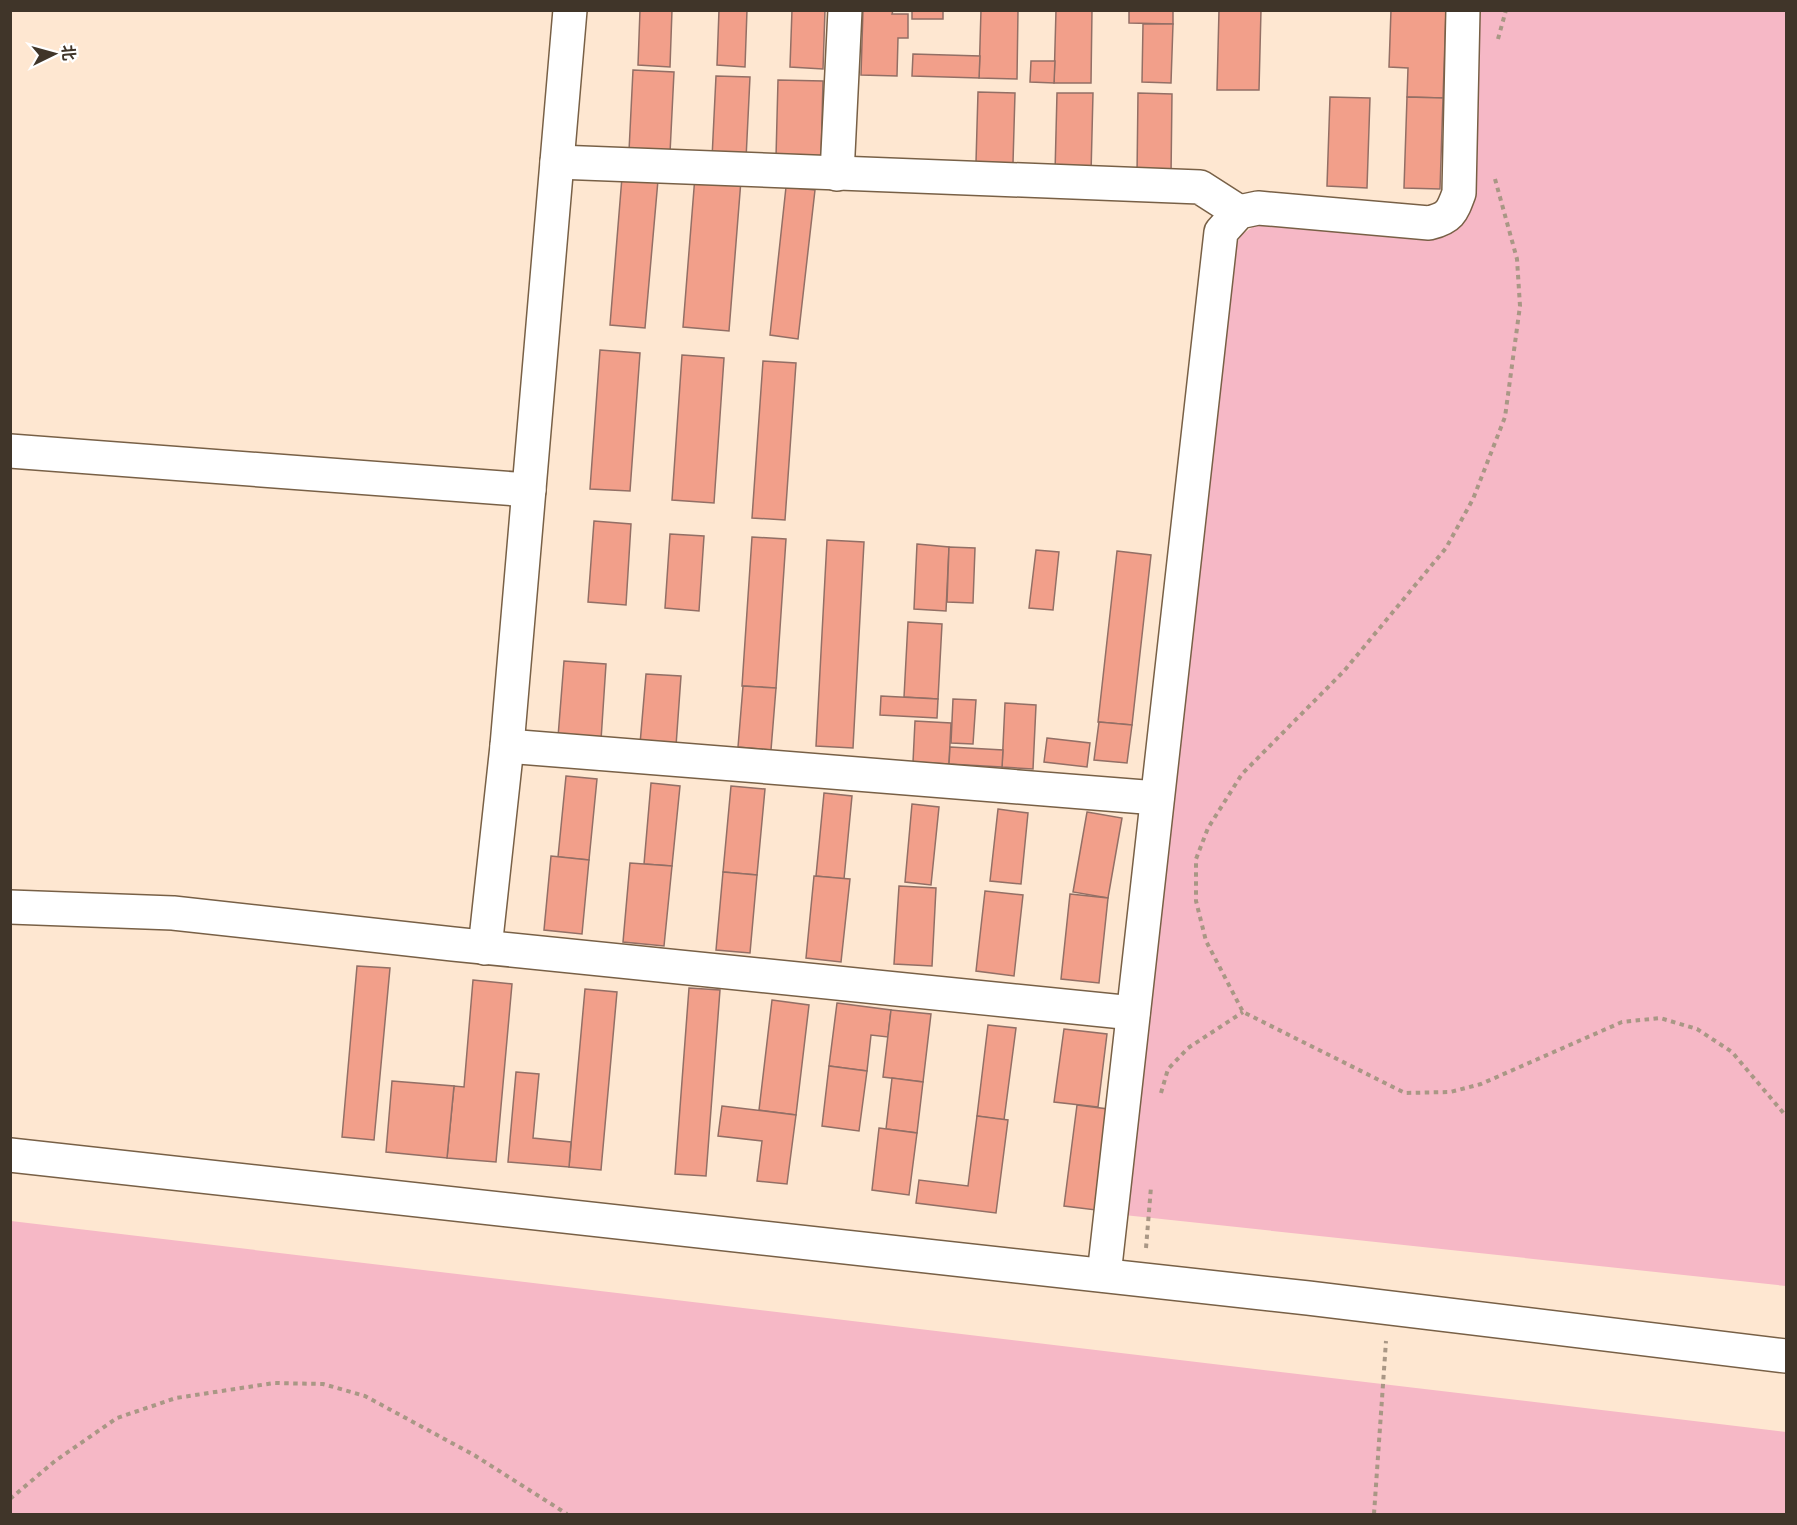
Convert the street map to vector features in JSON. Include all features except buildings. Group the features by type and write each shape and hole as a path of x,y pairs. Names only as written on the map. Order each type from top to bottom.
{"street":[{"path":"485,948 507,746 570,10"},
{"path":"837,174 845,10"},
{"path":"1104,1275 1221,232 1239,212 1258,208 1429,223 1444,219 1452,210 1459,193 1463,10"},
{"path":"557,162 1200,187 1239,212"},
{"path":"10,451 529,490"},
{"path":"507,746 1157,798"},
{"path":"10,907 172,913 485,948 1133,1013"},
{"path":"10,1155 1104,1275 1786,1356"}],"path":[{"path":"1498,41 1506,10"},
{"path":"1493,171 1517,259 1520,306 1505,417 1473,499 1446,548 1344,671 1242,774 1208,828 1196,859 1196,901 1206,942 1243,1012 1405,1093 1450,1092 1481,1084 1622,1022 1660,1018 1697,1029 1732,1052 1786,1116"},
{"path":"1158,1101 1168,1069 1188,1048 1243,1012"},
{"path":"1143,1280 1151,1185"},
{"path":"1374,1515 1388,1308"},
{"path":"10,1499 55,1461 117,1418 177,1398 274,1383 323,1384 364,1396 474,1455 567,1515"}],"shaded area":[{"path":"1469,11 1786,11 1786,1286 1124,1215 1233,252 1241,235 1259,223 1446,230"},
{"path":"11,1221 1786,1432 1786,1514 11,1514"}]}
